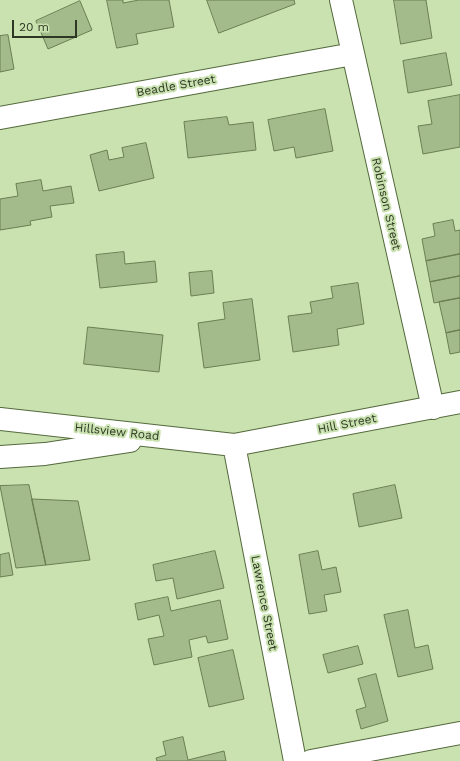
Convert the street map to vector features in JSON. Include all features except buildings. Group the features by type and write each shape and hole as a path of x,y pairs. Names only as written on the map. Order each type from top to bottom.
{"street":[{"name":"Robinson Street","path":"341,0 432,408"},
{"name":"Beadle Street","path":"0,118 353,54"},
{"name":"Hill Street","path":"234,445 460,402"},
{"name":"Hillsview Road","path":"0,420 234,445"},
{"path":"0,457 45,454 161,437"},
{"name":"Lawrence Street","path":"234,445 295,761"},
{"path":"311,761 460,733"}]}
